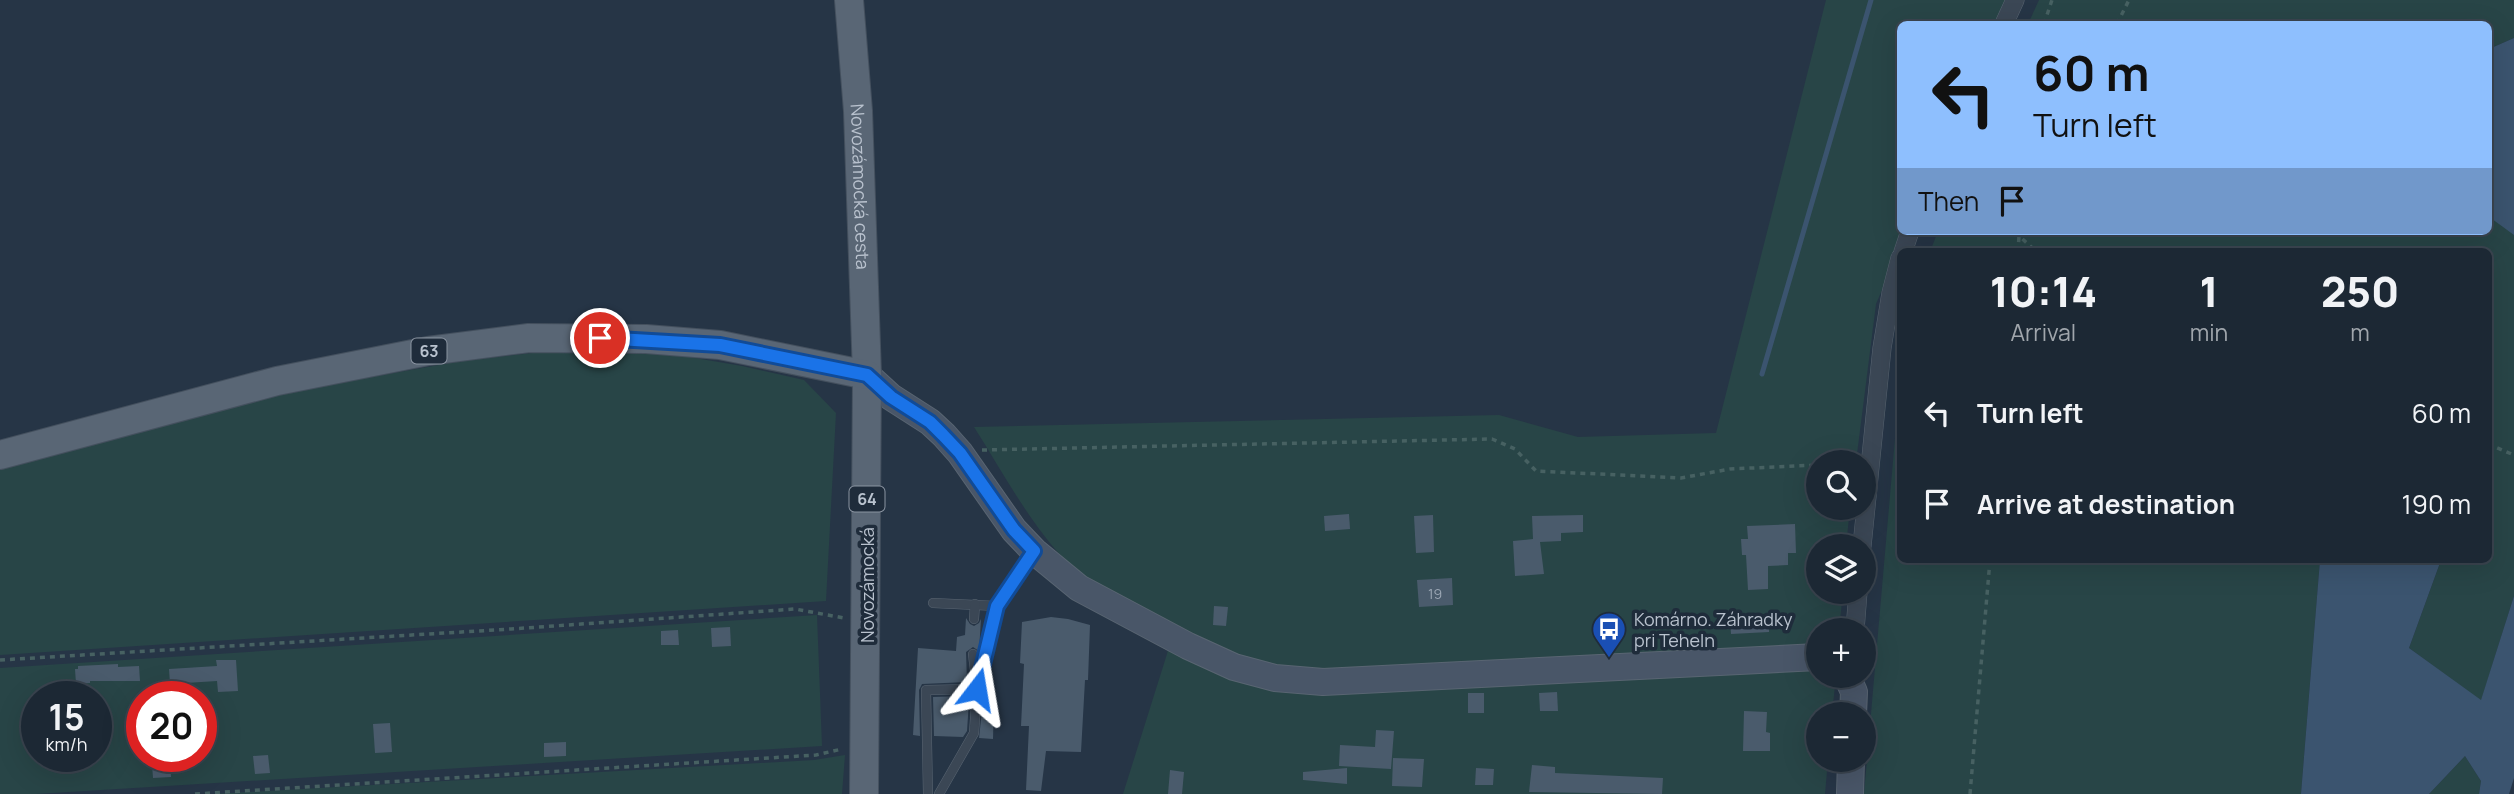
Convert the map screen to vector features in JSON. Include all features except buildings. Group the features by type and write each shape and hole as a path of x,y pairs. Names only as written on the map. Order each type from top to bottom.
{"main road":[{"name":"Novozámocká cesta","path":"849,0 858,111 867,375"},
{"name":"63","path":"0,455 276,382 415,353 529,338 646,339 720,345 867,375"},
{"name":"Novozámocká","path":"864,794 867,375"}],"street":[{"path":"2005,21 2015,0"},
{"path":"1863,534 1883,336 1897,270"},
{"path":"867,375 891,397 930,422 960,453 1014,530 1057,572 1110,606 1234,667 1275,678 1324,681 1806,658"},
{"path":"1850,794 1851,772"}],"lane":[{"path":"939,794 974,733 977,689 997,606 1034,551"},
{"path":"933,603 997,606"},
{"path":"974,619 975,604"},
{"path":"973,653 977,689"},
{"path":"929,794 926,690 977,689"}],"path":[{"path":"2045,21 2052,0"},
{"path":"2118,21 2129,0"},
{"path":"2018,248 2019,236"},
{"path":"2019,236 2032,248"},
{"path":"960,453 986,449 1492,439 1515,449 1536,471 1681,478 1730,468 1806,465"},
{"path":"2492,446 2514,455"},
{"path":"1969,794 1990,563"},
{"path":"0,660 795,609 867,622"},
{"path":"195,794 816,755 865,744"}],"green space":[{"path":"1826,0 2007,0 1997,21 1897,21 1897,235 1905,235 1900,248 1897,248 1897,255 1876,304 1858,450 1806,450 1806,520 1849,520 1847,534 1806,534 1806,604 1842,604 1840,618 1806,618 1806,688 1835,688 1833,702 1806,702 1806,772 1827,772 1825,794 1123,794 1174,625 1115,600 1071,566 1034,522 974,427 1499,415 1578,437 1716,433"},
{"path":"2039,0 2514,0 2514,38 2492,48 2492,21 2029,21"},
{"path":"2492,218 2514,234 2514,596 2481,701 2409,648 2440,563 2492,563 2492,248 1932,248 1936,235 2492,235"},
{"path":"560,350 660,352 804,380 836,413 826,601 0,655 0,464 260,397 461,361"},
{"path":"1897,415 1897,563 2320,563 2301,794 1864,794 1866,772 1876,772 1876,702 1872,702 1873,688 1876,688 1876,656"},
{"path":"817,615 822,746 0,794 0,668"},
{"path":"845,755 842,794 213,794 814,760"},
{"path":"2465,756 2481,781 2479,794 2429,794"}],"water":[{"path":"2514,38 2514,235 2492,219 2492,48"},
{"path":"2320,563 2440,563 2409,648 2481,700 2514,596 2514,778 2509,794 2479,794 2481,781 2465,756 2429,794 2301,794"}],"waterway":[{"path":"1762,374 1871,0"}],"place":[{"name":"Komárno. Záhradky pri Teheln","path":"1609,659"}],"route":[{"path":"600,338 720,345 867,375 891,397 930,422 960,453 1014,530 1034,551 997,606 977,689"}]}
